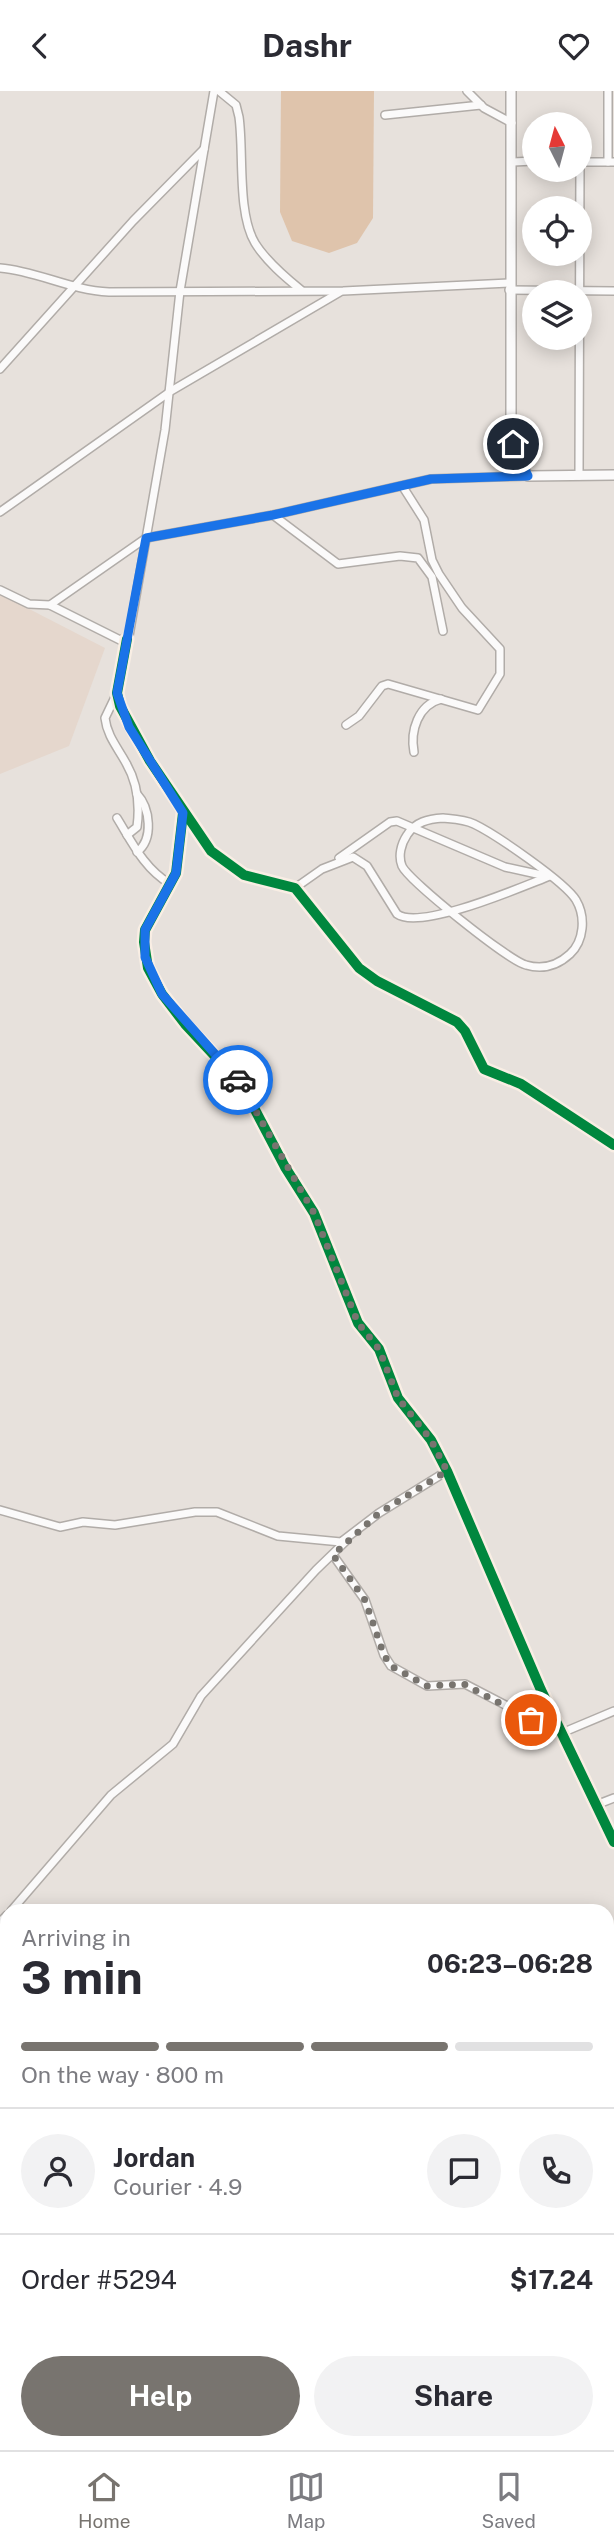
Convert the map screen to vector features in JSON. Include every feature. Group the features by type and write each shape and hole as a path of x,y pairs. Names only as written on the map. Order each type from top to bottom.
{"street":[{"path":"127,835 137,827 136,793 130,771 106,724 106,713 117,693 146,538 171,391 180,291 216,91 236,105 239,117 245,206 251,235 265,255 302,291"},
{"path":"467,91 481,105 512,123"},
{"path":"511,91 513,162 509,287 510,428 517,457 528,476"},
{"path":"592,162 611,162 608,91"},
{"path":"384,115 481,105"},
{"path":"0,369 72,288 204,149"},
{"path":"513,162 522,162"},
{"path":"580,182 580,280"},
{"path":"0,268 72,288 109,292 522,288"},
{"path":"0,512 171,391 343,291"},
{"path":"592,291 614,291"},
{"path":"579,476 580,350"},
{"path":"50,605 146,538 273,515 443,478 614,475"},
{"path":"346,725 359,716 385,685 397,685 473,710 481,708 500,674 501,655 497,644 462,608 439,573 432,560 424,520 403,487"},
{"path":"273,515 338,564 391,557 418,558 432,577 443,631"},
{"path":"0,590 29,604 50,605 114,638 127,639"},
{"path":"117,693 129,727 183,813 221,861 253,879 279,881 295,888 359,968 376,981 457,1022 465,1031 484,1069 521,1084 614,1145"},
{"path":"415,752 412,737 419,717 426,707 441,699"},
{"path":"136,793 144,805 148,839 145,846 137,852"},
{"path":"183,813 176,873 145,930 145,957 153,980 185,1024 242,1085 285,1167 314,1213 358,1323 379,1349 398,1398 431,1440 447,1471 541,1690 564,1733 614,1842"},
{"path":"117,818 152,873 170,884"},
{"path":"433,819 464,820 487,831 550,876 576,900 582,920 580,941 575,949 554,965 536,967 516,961 413,881 402,866 400,851 411,829 433,819"},
{"path":"295,888 390,822 401,823 505,867 534,875 550,876"},
{"path":"333,863 353,857 362,861 392,909 402,918 422,919 453,912 550,876"},
{"path":"17,1904 111,1794 173,1744 201,1696 316,1570 379,1513 447,1471"},
{"path":"0,1510 60,1527 83,1522 115,1525 195,1511 217,1511 278,1536 346,1541"},
{"path":"333,1555 365,1600 384,1655 391,1666 427,1686 464,1684 542,1726 564,1733 614,1711"},
{"path":"596,1805 614,1798"}],"shaded area":[{"path":"281,91 374,91 373,218 357,243 329,253 292,241 280,212"},
{"path":"0,594 105,648 69,746 0,774"}],"cycle path":[{"path":"127,639 117,693 120,706 150,761 211,851 244,875 295,888 359,968 377,981 457,1022 465,1031 484,1069 521,1084 614,1145"},
{"path":"183,813 176,873 145,930 148,968 162,994 185,1024 242,1085 285,1167 314,1213 358,1323 379,1349 398,1398 431,1440 447,1471 541,1690 614,1842"}],"way so far":[{"path":"238,1080 252,1101 285,1167 314,1213 358,1323 379,1349 398,1398 431,1440 447,1471 379,1513 333,1555 365,1600 384,1655 391,1666 432,1688 453,1683 464,1684 531,1720"}],"route":[{"path":"238,1080 185,1024 162,994 153,980 145,957 145,930 176,873 183,813 129,727 117,693 131,630 146,538 198,526 273,515 431,479 528,476 513,444"}]}
